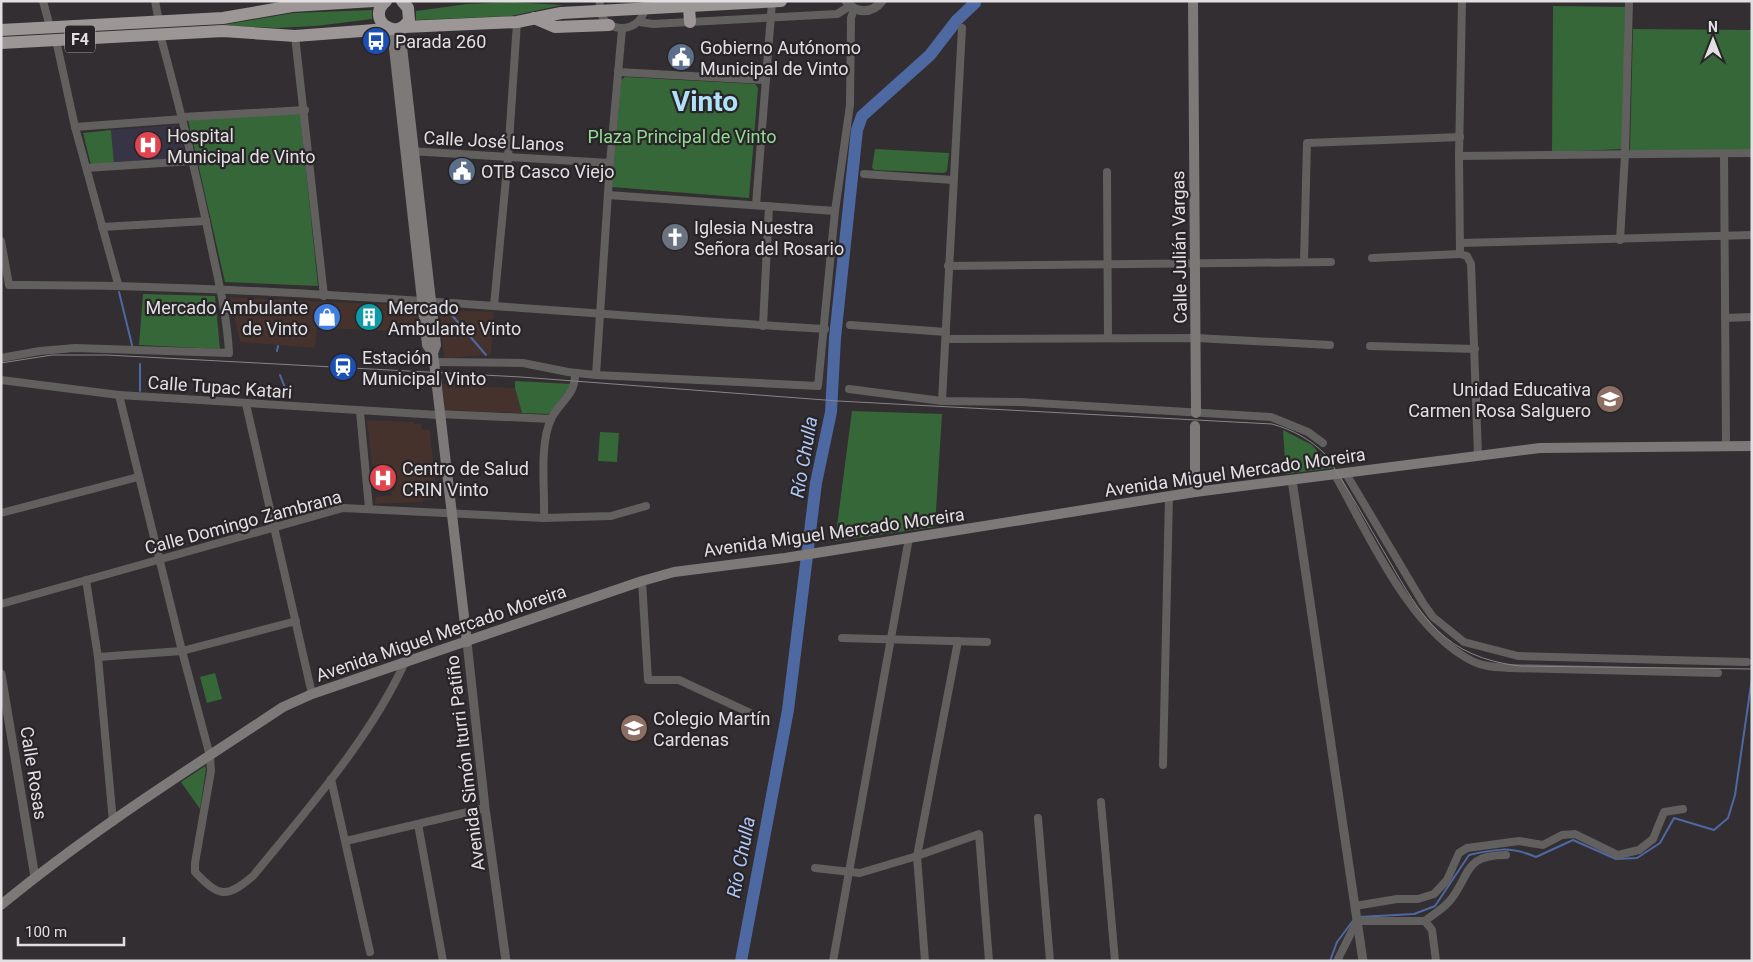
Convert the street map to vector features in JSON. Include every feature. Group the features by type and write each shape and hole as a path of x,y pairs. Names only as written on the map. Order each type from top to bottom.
{"highway":[{"name":"F4","path":"1,43 56,40 159,28 223,18 292,3 374,1"},
{"path":"386,1 379,9 379,17 382,24 396,29 409,20 410,12 402,1"},
{"name":"F4","path":"1,30 50,27 159,28 296,36 517,22 600,6 646,5 689,7 781,1"},
{"path":"689,7 690,22"},
{"path":"534,18 555,26 609,25"}],"main road":[{"name":"Calle Julián Vargas","path":"1193,1 1196,413"},
{"name":"Avenida Simón Iturri Patiño","path":"396,29 427,303 427,346 433,357 438,414 467,642"},
{"name":"Calle Julián Vargas","path":"1195,426 1196,492"},
{"name":"Avenida Miguel Mercado Moreira","path":"1,905 35,877 113,822 283,707 312,694 642,581 674,572 816,553 1168,496 1478,455 1557,447 1752,446"}],"street":[{"path":"43,1 50,27"},
{"path":"1,358 40,351 75,348 229,352 227,321 221,290 183,118 159,28 155,1"},
{"path":"639,22 653,24 837,14 850,5 870,10 882,1"},
{"path":"1460,254 1458,156 1460,137 1462,1"},
{"path":"1620,240 1630,1"},
{"path":"756,205 772,2"},
{"path":"600,6 609,25 622,29 630,28 639,22 646,5"},
{"path":"433,357 523,363 596,375 818,386 835,211 850,105 850,5"},
{"path":"494,306 508,157 517,22"},
{"path":"942,401 962,28"},
{"path":"596,375 610,164 622,29"},
{"path":"296,36 324,296"},
{"path":"56,40 75,127 118,284"},
{"path":"618,72 766,80"},
{"path":"75,127 305,110"},
{"path":"1304,262 1307,143 1460,137"},
{"name":"Calle José Llanos","path":"411,152 610,164"},
{"path":"1458,156 1752,153"},
{"path":"1724,154 1726,446"},
{"path":"87,168 192,162"},
{"path":"1107,172 1108,338"},
{"path":"864,174 953,180"},
{"path":"608,195 835,211"},
{"path":"763,326 769,206"},
{"path":"102,227 206,221"},
{"path":"1460,243 1752,235"},
{"path":"1,241 9,285 118,284 494,306 824,329"},
{"path":"1372,258 1460,254 1466,256 1470,264 1478,455"},
{"path":"948,266 1331,262"},
{"path":"1725,318 1752,317"},
{"path":"850,325 946,336 1196,338 1330,344"},
{"path":"1370,346 1475,349"},
{"path":"544,518 545,446 551,419 575,386 575,373"},
{"name":"Calle Tupac Katari","path":"1,380 119,396 360,412 551,419"},
{"path":"849,389 942,401 1020,402 1272,417 1308,432 1323,443"},
{"path":"119,396 210,756 211,772 195,872 219,893 228,893 238,889 253,876 331,779 392,690 405,662"},
{"path":"246,404 312,694"},
{"path":"360,412 369,508"},
{"name":"Calle Julián Vargas","path":"1195,426 1196,413"},
{"path":"1345,472 1375,527 1423,603 1433,617 1464,642 1518,656 1747,662"},
{"path":"1334,473 1415,612 1439,638 1472,661 1496,667 1718,673"},
{"path":"1,513 138,477"},
{"path":"1292,480 1363,961"},
{"path":"1163,764 1168,496"},
{"name":"Calle Domingo Zambrana","path":"1,604 343,508 544,518 610,516 646,506"},
{"path":"834,961 908,538"},
{"path":"86,580 98,657 113,822"},
{"path":"642,581 648,680 679,680 763,719"},
{"path":"98,657 182,651 296,621"},
{"path":"842,638 987,642"},
{"name":"Avenida Simón Iturri Patiño","path":"467,642 485,808 506,961"},
{"path":"925,961 917,856 958,642"},
{"name":"Calle Rosas","path":"1,674 35,877"},
{"path":"331,779 370,952"},
{"path":"1101,802 1115,961"},
{"path":"346,841 485,808"},
{"path":"1337,961 1356,916 1397,899 1418,899 1434,894 1447,880 1459,853 1468,848 1519,841 1542,845 1562,835 1575,834 1618,855 1639,850 1653,839 1664,812 1683,809"},
{"path":"1038,818 1050,961"},
{"path":"418,824 443,961"},
{"path":"815,868 860,873 917,856 979,834 989,961"},
{"path":"1356,916 1426,921 1452,898 1468,868 1480,859 1494,855 1506,855"},
{"path":"1426,921 1432,930 1436,961 1442,961"}],"shaded area":[{"name":"Hospital Municipal de Vinto","path":"178,125 186,160 114,164 111,130"},
{"name":"Mercado Ambulante de Vinto","path":"230,297 419,306 421,332 317,328 315,348 240,342"},
{"path":"439,310 494,312 491,354 444,359"},
{"path":"442,384 515,388 522,413 445,410"},
{"path":"367,420 414,422 414,424 421,424 422,430 430,430 437,498 423,500 423,502 375,504 375,497 392,495 392,491 395,490 393,465 372,466"}],"green space":[{"path":"511,2 563,5 511,16 416,20 416,11 467,4"},
{"path":"1553,6 1625,7 1623,149 1552,152"},
{"path":"372,10 372,19 316,26 275,28 223,25 293,13"},
{"path":"1633,29 1752,30 1752,150 1630,151"},
{"name":"Plaza Principal de Vinto","path":"625,77 755,84 758,88 749,198 612,187 621,80"},
{"path":"300,113 318,286 225,282 188,120"},
{"path":"111,130 114,164 91,165 83,133"},
{"path":"875,149 949,153 947,171 944,173 875,170 872,168"},
{"path":"143,294 215,296 220,349 139,345"},
{"path":"515,381 572,384 549,414 522,413"},
{"path":"852,411 942,414 935,527 835,541"},
{"path":"1283,430 1312,445 1332,468 1286,474"},
{"path":"600,432 619,433 617,462 598,461"},
{"path":"215,673 222,699 207,703 200,677"},
{"path":"205,766 206,769 200,809 181,782"}],"waterway":[{"name":"Río Chulla","path":"741,961 788,710 816,483 831,412 835,338 857,130 862,116 930,55 957,20 975,3"},
{"path":"119,292 132,345"},
{"path":"450,313 486,355"},
{"path":"277,351 278,346"},
{"path":"140,364 140,391"},
{"path":"280,375 289,398"},
{"path":"1359,917 1414,914 1435,906 1469,855 1487,851 1511,850 1536,857 1573,840 1616,859 1637,858 1660,843 1674,818 1714,830 1728,818 1735,795 1752,678"},
{"path":"1330,961 1337,942 1355,918"}],"tram line":[{"path":"1,363 52,355 107,355 521,377 838,401 1272,424 1301,436 1326,455 1424,616 1454,644 1472,654 1520,666 1752,669"}],"place":[{"name":"Parada 260","path":"376,41"},
{"name":"Gobierno Autónomo Municipal de Vinto","path":"681,57"},
{"name":"Hospital Municipal de Vinto","path":"148,145"},
{"name":"OTB Casco Viejo","path":"462,171"},
{"name":"Iglesia Nuestra Señora del Rosario","path":"675,237"},
{"name":"Mercado Ambulante de Vinto","path":"327,317"},
{"name":"Mercado Ambulante Vinto","path":"369,317"},
{"name":"Estación Municipal Vinto","path":"343,367"},
{"name":"Unidad Educativa Carmen Rosa Salguero","path":"1610,399"},
{"name":"Centro de Salud CRIN Vinto","path":"383,478"},
{"name":"Colegio Martín Cardenas","path":"634,728"}],"district":[{"name":"Vinto","path":"705,101"}]}
